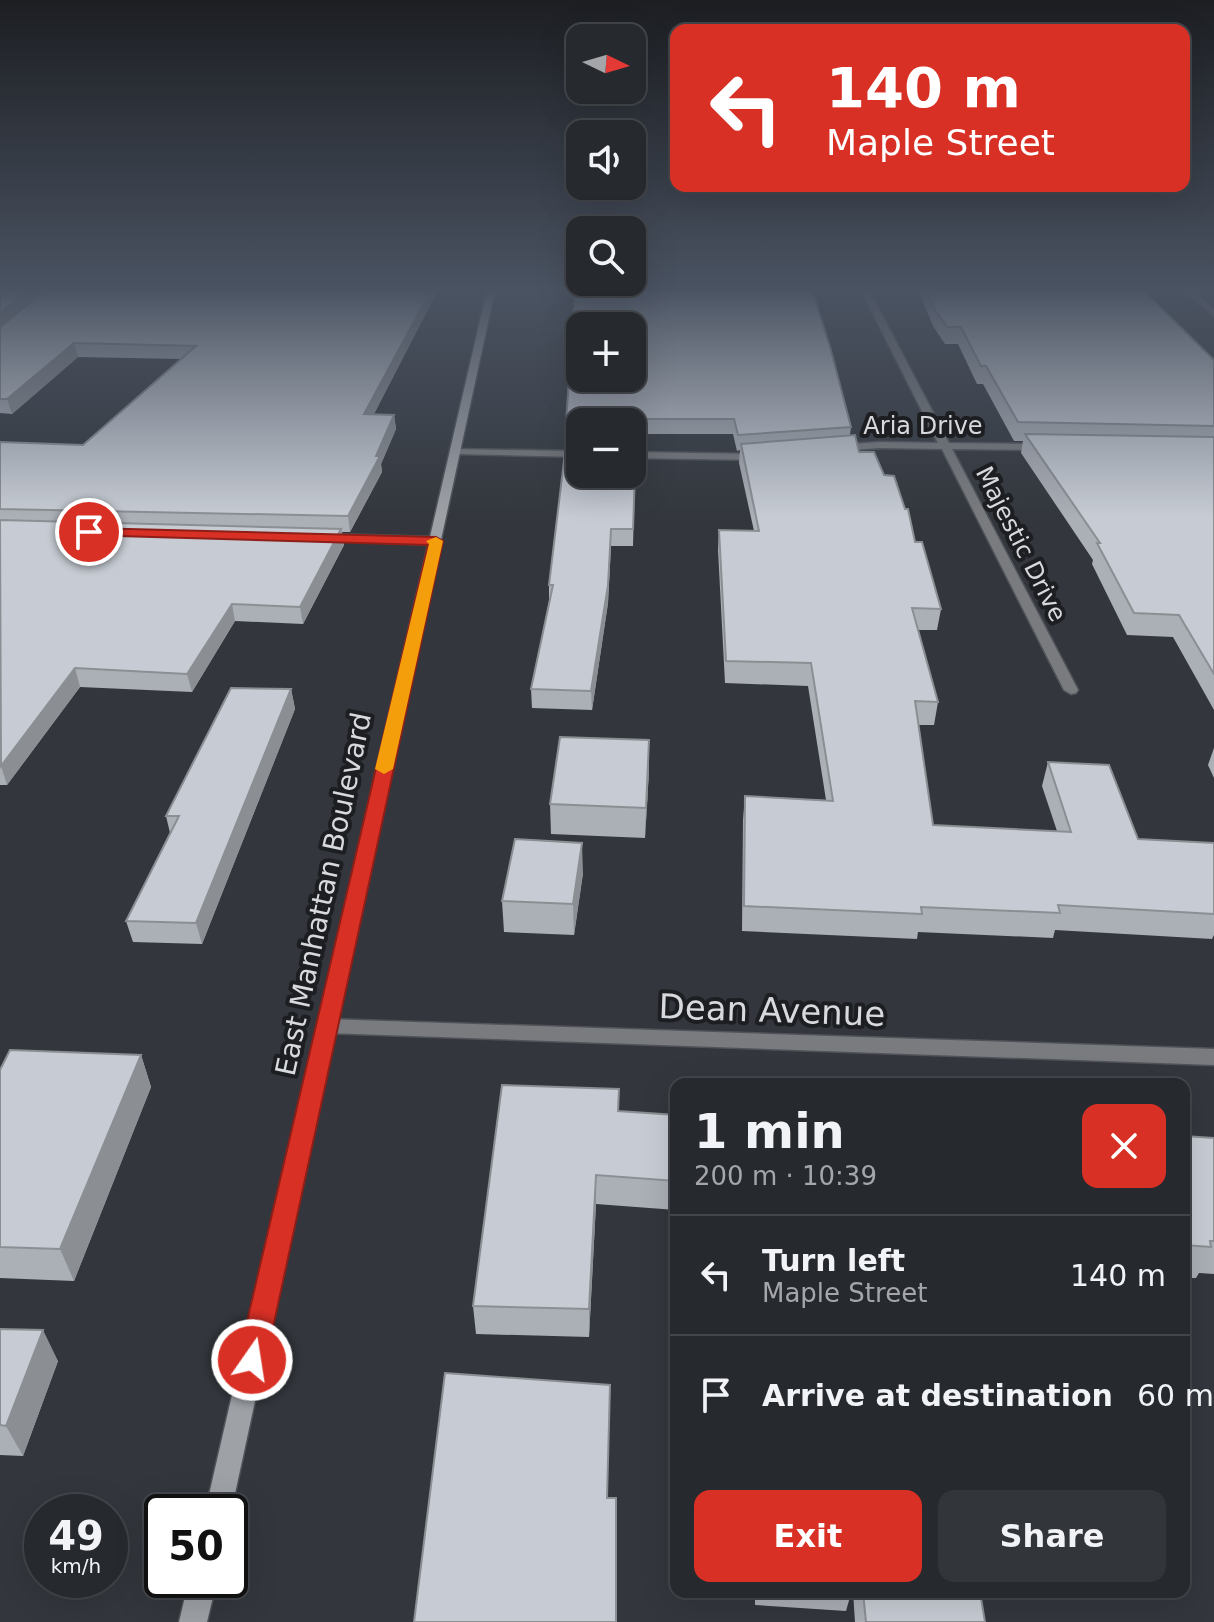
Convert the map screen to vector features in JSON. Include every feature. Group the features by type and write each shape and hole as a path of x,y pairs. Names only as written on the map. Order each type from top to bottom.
{"main road":[{"name":"East Manhattan Boulevard","path":"222,1494 475,366"},
{"path":"193,1622 199,1598"}],"street":[{"name":"Majestic Drive","path":"905,366 1071,690"},
{"name":"Aria Drive","path":"827,449 946,445 1057,447"},
{"path":"456,451 566,454"},
{"path":"646,455 767,457"},
{"path":"308,538 436,541"},
{"name":"Dean Avenue","path":"327,1026 1214,1057"}],"building":[{"path":"0,366 47,366 7,399 0,399"},
{"path":"174,366 390,366 364,414 394,415 376,456 380,456 348,516 0,509 0,442 83,445"},
{"path":"646,366 835,366 851,427 738,435 734,419 646,419 646,408 567,408 568,392 646,392"},
{"path":"981,366 1214,366 1214,426 1018,422 986,366"},
{"path":"1025,434 1214,437 1214,674 1179,615 1134,613 1097,543 1100,543"},
{"path":"855,435 859,452 874,452 884,475 894,476 905,509 908,509 915,542 922,542 941,609 912,608 938,702 915,701 933,825 1071,832 1048,762 1109,765 1138,839 1214,843 1214,914 1058,905 1060,913 921,907 922,914 744,906 745,796 833,801 811,663 726,661 719,530 759,531 741,444"},
{"path":"566,444 566,488 634,488 633,529 611,529 608,585 591,691 531,689 553,585 549,585"},
{"path":"0,520 341,529 300,607 232,604 187,674 75,668 1,766"},
{"path":"231,688 291,689 196,923 126,921 179,816 166,816"},
{"path":"560,737 649,740 646,808 550,804"},
{"path":"515,839 582,843 573,904 502,901"},
{"path":"10,1050 141,1055 60,1249 0,1247 0,1070"},
{"path":"502,1085 619,1089 618,1111 670,1115 670,1181 596,1175 589,1309 473,1306"},
{"path":"1190,1136 1214,1138 1214,1241 1210,1241 1211,1247 1190,1245"},
{"path":"0,1329 43,1330 6,1426 0,1425"},
{"path":"445,1373 610,1385 607,1498 616,1498 616,1622 414,1622"},
{"path":"864,1598 981,1598 985,1622 866,1622"}],"slow traffic":[{"path":"384,769 436,541 432,541"}],"route":[{"path":"89,532 436,541 252,1360"}]}
